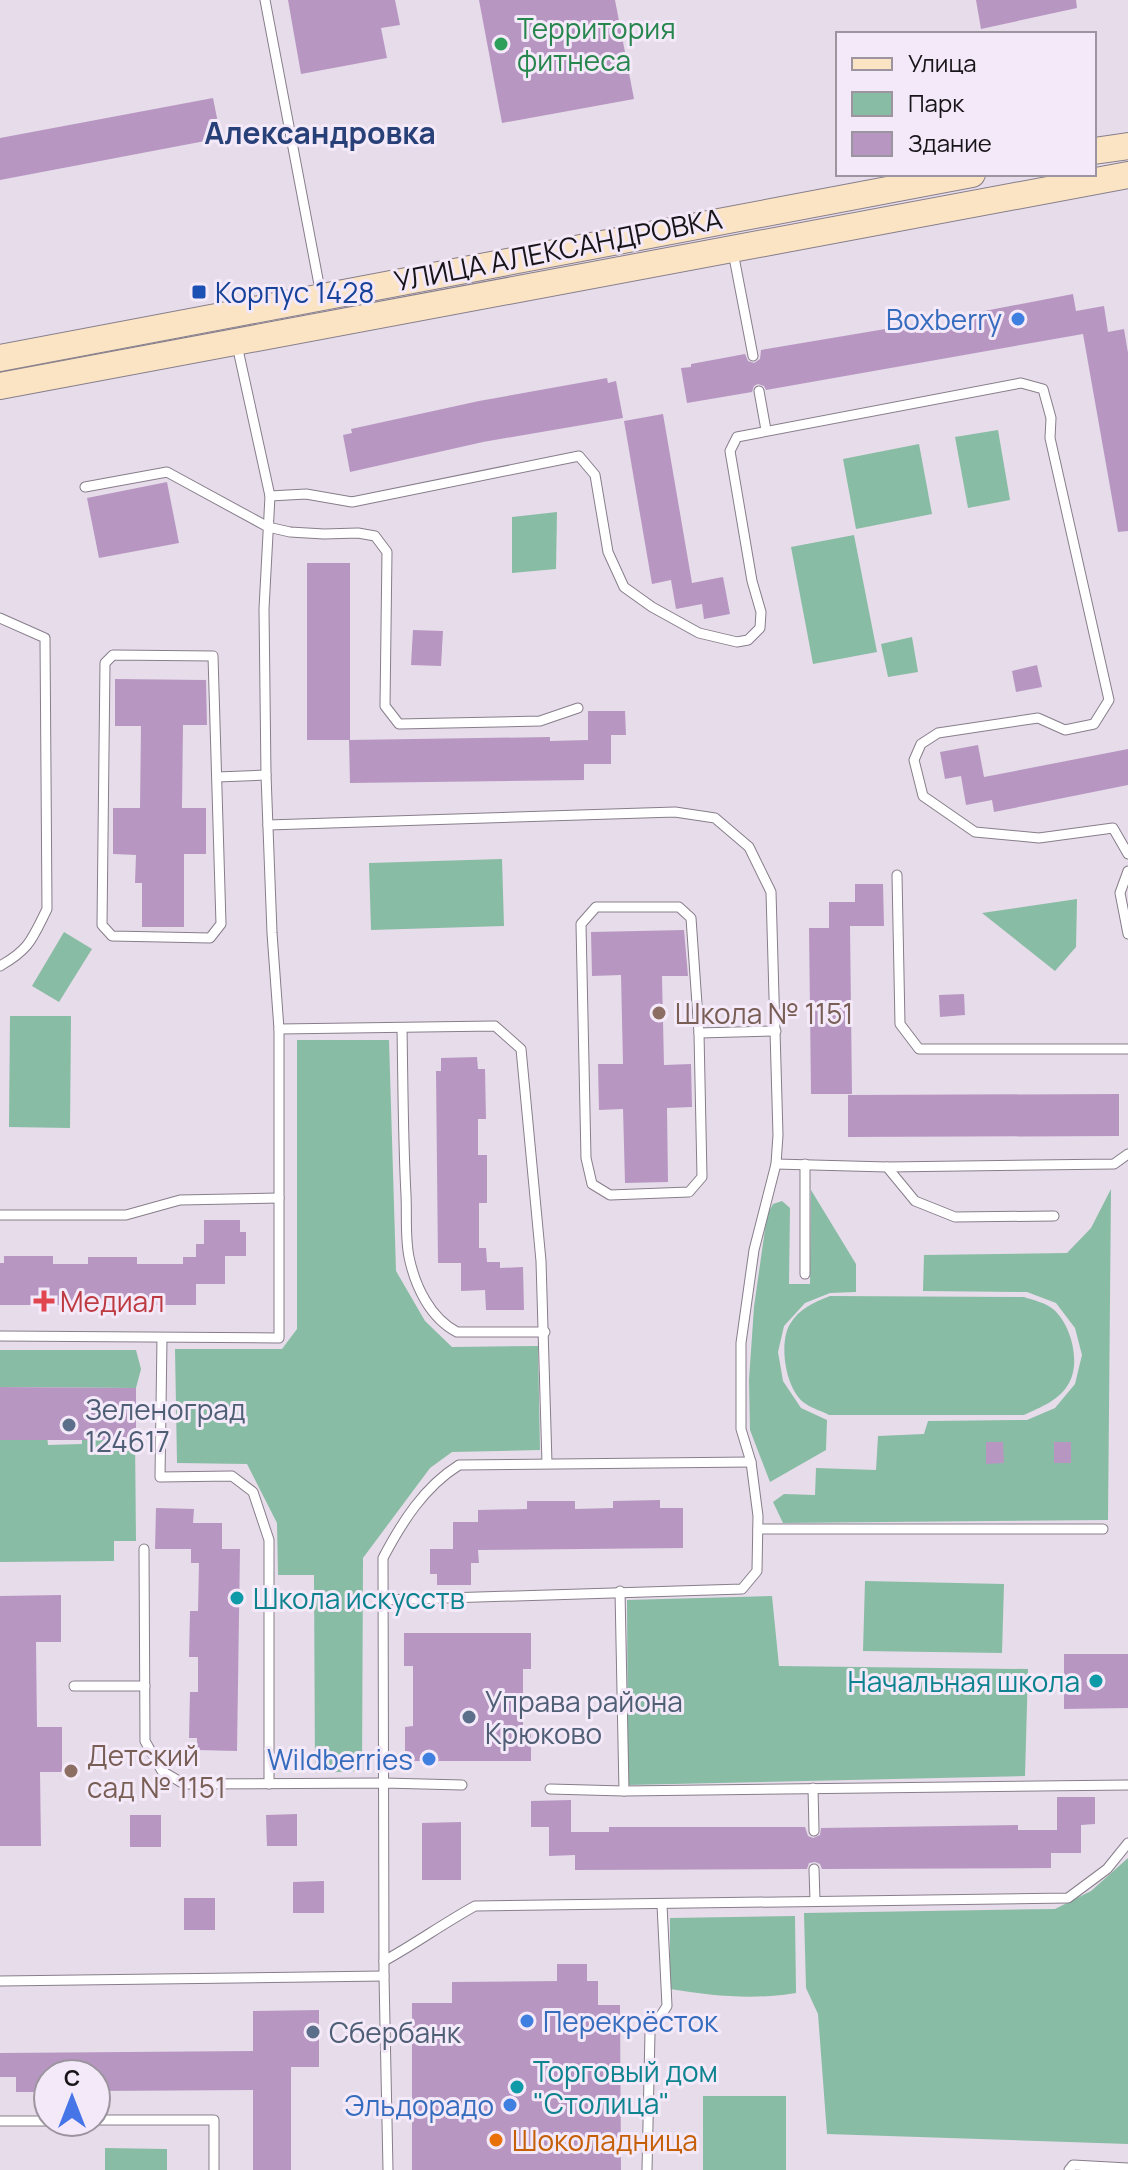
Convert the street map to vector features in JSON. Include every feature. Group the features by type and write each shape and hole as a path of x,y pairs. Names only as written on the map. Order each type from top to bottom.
{"main road":[{"path":"1096,151 1128,146"},
{"name":"УЛИЦА АЛЕКСАНДРОВКА","path":"0,386 1128,175"},
{"name":"УЛИЦА АЛЕКСАНДРОВКА","path":"0,358 962,176"}],"lane":[{"path":"265,0 322,298"},
{"path":"727,221 753,356"},
{"path":"0,1336 279,1338 279,1029 266,775 264,609 270,496 237,341"},
{"path":"270,496 306,494 352,502 579,456 595,475 608,552 624,587 652,607 699,633 737,642 748,640 760,628 761,612 752,581 730,451 737,437 1021,383 1043,389 1051,418 1050,438 1109,700 1094,724 1065,730 1038,718 938,733 921,744 914,760 923,796 975,832 1039,838 1113,828 1128,854"},
{"path":"759,391 766,430"},
{"path":"85,487 167,472 268,527 302,533 375,536 387,552 385,706 399,724 540,721 578,708"},
{"path":"0,618 45,638 47,893 47,909 30,943 18,956 0,966"},
{"path":"113,655 213,656 217,777 221,924 210,938 112,936 102,925 105,663 113,655"},
{"path":"217,777 266,775"},
{"path":"268,825 675,812 715,818 749,847 771,892 778,1135 776,1164 754,1250 741,1343 741,1429 751,1462 758,1529 757,1571 742,1589 383,1600"},
{"path":"1128,871 1120,893 1128,934"},
{"path":"897,875 900,1024 919,1049 1128,1049"},
{"path":"596,907 679,907 691,918 699,1033 702,1177 689,1192 610,1195 592,1184 586,1158 581,924 596,907"},
{"path":"279,1029 495,1026 521,1049 541,1261 547,1463"},
{"path":"402,1028 409,1256 419,1288 431,1311 444,1325 457,1332 545,1332"},
{"path":"699,1033 776,1031"},
{"path":"776,1164 887,1167 1114,1164 1128,1154"},
{"path":"805,1164 805,1274"},
{"path":"887,1167 915,1201 955,1217 1054,1216"},
{"path":"0,1215 126,1215 180,1200 279,1198"},
{"path":"162,1338 160,1477 232,1476 253,1492 269,1540 269,1784"},
{"path":"388,2170 384,1976 383,1558 399,1527 417,1502 446,1473 459,1465 751,1462"},
{"path":"758,1529 1103,1529"},
{"path":"144,1549 145,1741 162,1771 184,1784 462,1785"},
{"path":"620,1591 624,1791"},
{"path":"74,1686 145,1686"},
{"path":"550,1789 624,1791 1128,1785"},
{"path":"813,1788 814,1831"},
{"path":"384,1961 475,1906 1068,1898 1107,1869 1128,1843"},
{"path":"814,1869 815,1901"},
{"path":"647,2170 650,2032 667,2006 662,1905"},
{"path":"0,1981 384,1976"},
{"path":"112,2120 214,2120 214,2170"},
{"path":"0,2121 32,2121"},
{"path":"1069,2170 1073,2165 1128,2168"}],"green space":[{"path":"998,430 1010,500 968,508 955,437"},
{"path":"919,444 932,514 856,529 843,459"},
{"path":"557,512 556,569 512,573 512,517"},
{"path":"854,535 877,652 813,664 791,547"},
{"path":"912,637 918,672 888,677 881,644"},
{"path":"502,859 504,926 371,930 369,863"},
{"path":"1077,899 1076,947 1055,971 982,913"},
{"path":"64,932 92,949 59,1002 32,986"},
{"path":"10,1016 71,1016 70,1128 9,1127"},
{"path":"297,1040 389,1040 396,1271 425,1321 452,1347 538,1346 540,1450 452,1452 430,1468 363,1558 362,1771 315,1773 314,1575 278,1575 277,1523 247,1464 177,1463 175,1349 282,1349 297,1329"},
{"path":"1111,1189 1108,1520 783,1523 773,1502 784,1494 815,1495 816,1468 876,1470 878,1436 924,1434 928,1421 1027,1420 1055,1408 1075,1384 1082,1355 1075,1328 1056,1303 1027,1292 923,1291 924,1255 1067,1253 1091,1228"},
{"path":"811,1190 856,1264 856,1292 830,1293 805,1303 784,1326 778,1352 783,1381 801,1408 827,1420 826,1450 770,1482 750,1430 749,1380 754,1307 767,1215 773,1204 782,1201 790,1208 789,1284 810,1284"},
{"path":"830,1296 1024,1297 1047,1305 1059,1316 1069,1333 1074,1365 1069,1383 1055,1398 1024,1415 829,1415 809,1406 793,1389 786,1367 785,1343 786,1333 794,1318 807,1307"},
{"path":"0,1350 136,1350 141,1369 136,1388 0,1387"},
{"path":"47,1435 48,1445 82,1444 82,1435 135,1435 136,1541 114,1541 114,1561 0,1562 0,1436"},
{"path":"865,1581 1004,1584 1002,1653 863,1651"},
{"path":"772,1596 779,1666 1028,1669 1025,1776 628,1785 627,1600"},
{"path":"1128,1858 1128,2144 827,2134 818,2014 806,1988 804,1913 1055,1909 1091,1891"},
{"path":"795,1916 796,1993 733,1996 670,1989 670,1918"},
{"path":"703,2096 786,2096 786,2170 703,2170"},
{"path":"105,2148 167,2149 167,2170 105,2170"}],"building":[{"path":"288,0 395,0 400,25 381,28 387,58 301,74"},
{"path":"479,0 615,0 634,99 502,123"},
{"path":"976,0 1076,0 1077,8 981,29"},
{"path":"213,98 221,138 0,180 0,138"},
{"path":"1073,294 1076,311 1104,306 1108,332 1124,329 1128,353 1128,531 1118,532 1083,334 766,390 758,384 752,392 687,403 681,368 691,367 691,364 745,354 748,361 754,363 760,359 761,350 915,324 916,333 955,326 953,317"},
{"path":"607,378 608,383 616,381 623,418 483,442 350,472 343,435 352,433 351,429 479,401"},
{"path":"663,414 692,583 723,577 730,614 704,619 702,604 676,609 671,580 652,584 624,421"},
{"path":"167,482 179,543 99,558 87,498"},
{"path":"307,563 350,563 350,740 307,740"},
{"path":"413,630 443,631 441,666 411,665"},
{"path":"1037,665 1042,687 1016,692 1012,671"},
{"path":"115,679 206,680 207,725 183,725 182,808 206,808 206,854 184,854 184,927 142,927 142,883 135,883 136,855 113,854 113,808 140,808 141,726 115,726"},
{"path":"588,711 625,711 626,735 611,735 611,764 584,764 584,780 350,783 349,740 550,737 550,741 588,740"},
{"path":"978,745 984,777 1128,749 1128,785 994,812 992,800 966,805 961,776 945,779 940,752"},
{"path":"855,884 883,884 884,926 850,926 852,1094 811,1094 809,928 829,928 829,902 855,902"},
{"path":"684,930 688,976 662,976 664,1065 691,1064 692,1107 667,1108 668,1182 625,1183 623,1109 599,1110 598,1064 623,1064 621,975 592,976 591,932"},
{"path":"964,994 965,1015 940,1017 939,995"},
{"path":"477,1057 478,1069 485,1069 486,1119 478,1119 478,1155 487,1155 487,1203 479,1203 479,1248 486,1248 487,1262 500,1262 500,1268 523,1267 524,1310 486,1310 485,1290 461,1291 461,1263 438,1263 436,1071 441,1071 441,1058"},
{"path":"1119,1094 1119,1136 848,1137 848,1095"},
{"path":"204,1220 240,1220 240,1232 246,1232 246,1256 225,1256 225,1284 196,1284 196,1305 0,1305 0,1263 4,1263 4,1256 53,1256 53,1264 88,1264 88,1257 137,1257 137,1264 183,1264 183,1257 196,1257 196,1244 204,1244"},
{"path":"0,1387 136,1388 136,1440 0,1440"},
{"path":"986,1442 1003,1442 1004,1463 986,1464"},
{"path":"1054,1442 1071,1442 1071,1463 1054,1463"},
{"path":"660,1500 660,1508 683,1508 683,1548 478,1550 479,1563 471,1563 471,1585 437,1585 437,1574 430,1574 430,1549 453,1549 453,1522 478,1522 478,1510 527,1509 527,1501 575,1501 575,1509 613,1508 613,1501"},
{"path":"156,1508 194,1509 193,1523 222,1523 222,1549 240,1549 237,1751 197,1750 197,1738 189,1738 190,1692 198,1692 198,1657 189,1657 190,1611 198,1611 199,1563 191,1563 191,1549 155,1549"},
{"path":"61,1595 61,1642 36,1642 37,1727 62,1727 62,1772 40,1772 41,1846 0,1846 0,1596"},
{"path":"404,1633 531,1633 531,1669 523,1669 523,1728 531,1728 531,1761 405,1761 405,1727 413,1726 413,1666 404,1666"},
{"name":"Начальная школа","path":"1064,1654 1128,1654 1128,1708 1064,1709"},
{"path":"1057,1797 1095,1797 1095,1824 1081,1825 1081,1853 1051,1853 1051,1868 822,1869 815,1862 809,1863 807,1869 575,1870 575,1855 549,1856 549,1827 531,1827 531,1801 571,1800 571,1832 609,1832 609,1827 805,1827 808,1836 813,1838 820,1835 821,1828 1018,1825 1018,1830 1057,1830"},
{"path":"297,1814 297,1846 267,1846 266,1815"},
{"path":"130,1815 161,1815 161,1847 130,1847"},
{"path":"461,1822 461,1880 422,1880 422,1823"},
{"path":"324,1881 324,1913 293,1913 293,1882"},
{"path":"184,1898 215,1898 215,1930 184,1930"},
{"name":"Торговый дом \"Столица\"","path":"557,1964 587,1964 587,1981 598,1981 598,2005 620,2005 621,2170 412,2170 412,2003 452,2003 452,1982 557,1981"},
{"path":"319,2010 319,2067 291,2067 291,2170 253,2170 253,2090 112,2091 112,2058 32,2058 32,2092 16,2092 16,2077 0,2077 0,2053 253,2051 253,2011"}],"place":[{"name":"Территория фитнеса","path":"501,44"},
{"name":"Корпус 1428","path":"199,292"},
{"name":"Boxberry","path":"1018,319"},
{"name":"Школа № 1151","path":"659,1013"},
{"name":"Медиал","path":"44,1301"},
{"name":"Зеленоград 124617","path":"69,1425"},
{"name":"Школа искусств","path":"237,1598"},
{"name":"Начальная школа","path":"1096,1681"},
{"name":"Управа района Крюково","path":"469,1717"},
{"name":"Wildberries","path":"429,1759"},
{"name":"Детский сад № 1151","path":"71,1771"},
{"name":"Перекрёсток","path":"527,2021"},
{"name":"Сбербанк","path":"313,2032"},
{"name":"Торговый дом \"Столица\"","path":"517,2087"},
{"name":"Эльдорадо","path":"510,2105"},
{"name":"Шоколадница","path":"496,2140"}],"district":[{"name":"Александровка","path":"320,132"}]}
